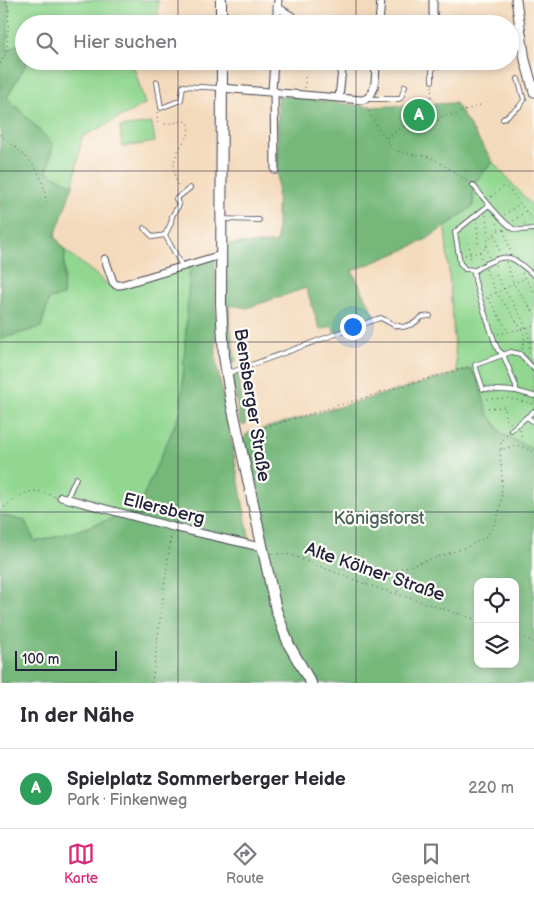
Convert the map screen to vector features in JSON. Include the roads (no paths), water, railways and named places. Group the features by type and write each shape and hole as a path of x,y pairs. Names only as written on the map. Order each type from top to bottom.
{"main road":[{"path":"221,0 221,15"},
{"name":"Bensberger Straße","path":"222,70 222,335 227,374 269,586 283,631 298,663 311,683"}],"street":[{"path":"380,15 381,0"},
{"path":"433,0 433,15"},
{"path":"516,0 518,15"},
{"path":"278,4 292,15"},
{"path":"519,20 525,60 533,85"},
{"path":"274,70 275,170"},
{"path":"339,97 342,70"},
{"path":"222,88 365,99 373,94 375,70"},
{"path":"104,259 114,282 116,285 121,285 222,255"},
{"name":"Ellersberg","path":"64,498 262,549"}],"lane":[{"path":"432,70 432,81"},
{"path":"503,119 519,107 524,100 518,79"},
{"path":"157,82 161,108 181,100 183,86 222,88"},
{"path":"365,99 399,99 405,86"},
{"path":"473,185 486,201 487,206 516,230 534,229"},
{"path":"165,235 172,216 179,205 176,199 190,188"},
{"path":"487,206 455,232 458,257 462,267 474,270 502,257 513,258 534,275"},
{"path":"221,219 259,220"},
{"path":"144,228 153,237 165,235"},
{"path":"165,235 182,266"},
{"path":"474,270 474,278 498,350 503,354 516,386 516,391"},
{"path":"227,374 377,319 381,318 394,325 403,327 413,324 422,317 430,316"},
{"path":"534,369 520,354 511,352 474,365 483,389 516,391 534,396"},
{"path":"511,430 534,411"},
{"path":"527,416 534,422"},
{"path":"64,498 76,478"}],"place":[{"name":"Spielplatz Sommerberger Heide","path":"419,115"}],"park label":[{"name":"Königsforst","path":"379,518"}]}
